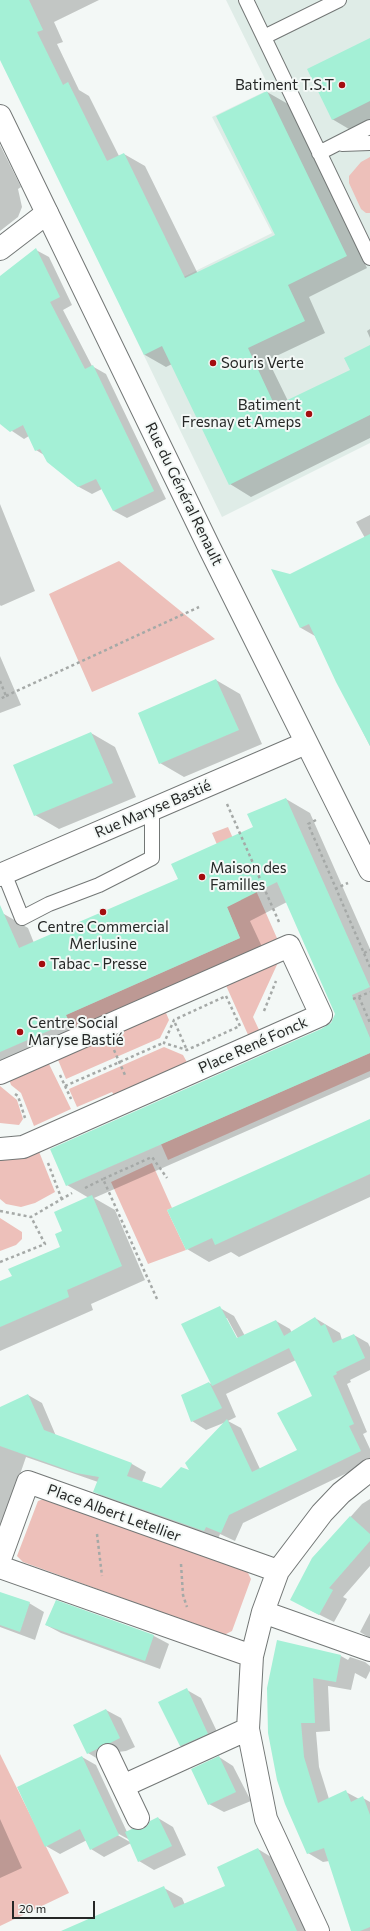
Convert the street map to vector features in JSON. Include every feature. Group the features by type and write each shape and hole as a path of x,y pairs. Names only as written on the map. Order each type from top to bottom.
{"street":[{"name":"Rue du Général Renault","path":"0,116 306,743 370,870"},
{"path":"0,249 47,213"},
{"name":"Rue Maryse Bastié","path":"2,874 306,743"},
{"path":"0,1073 289,946"},
{"name":"Place René Fonck","path":"0,1149 23,1147 321,1015 289,946"},
{"path":"318,1931 266,1818 248,1729 252,1656 262,1612 278,1572 322,1513 341,1493 370,1470"},
{"name":"Place Albert Letellier","path":"0,1559 28,1482 278,1572"},
{"path":"0,1567 252,1656"},
{"path":"262,1612 370,1650"},
{"path":"123,1786 248,1729"},
{"path":"108,1755 138,1818"}],"lane":[{"path":"246,0 320,153 367,240 370,258"},
{"path":"264,37 339,0"},
{"path":"320,153 370,127"},
{"path":"336,145 370,143"},
{"path":"2,874 22,918 49,904 99,886 152,858 152,809"}],"path":[{"path":"0,698 199,607"},
{"path":"0,681 6,696"},
{"path":"216,782 289,946"},
{"path":"318,818 308,824 370,967"},
{"path":"335,889 350,882"},
{"path":"364,953 370,950"},
{"path":"353,999 370,992"},
{"path":"65,1086 164,1043 187,1050 240,1026 226,996 174,1020 164,1043"},
{"path":"359,997 370,1023"},
{"path":"165,1000 196,1070"},
{"path":"104,1027 136,1097"},
{"path":"49,1052 81,1122"},
{"path":"85,1188 152,1157 167,1178"},
{"path":"103,1179 157,1299"},
{"path":"0,1211 31,1217 72,1193"},
{"path":"0,1262 45,1244 31,1217"},
{"path":"93,1505 106,1604"},
{"path":"185,1538 181,1561 183,1594 198,1637"}],"shaded area":[{"path":"226,0 370,0 370,443 222,517 121,308 272,233 212,117 270,89"},
{"path":"370,157 370,213 366,213 361,209 349,183 349,176 361,162"},
{"path":"119,561 215,639 92,692 49,594"},
{"path":"228,827 280,945 75,1035 66,1015 240,938 227,907 241,900 212,833"},
{"path":"281,956 253,1017 260,1032 249,1037 224,981"},
{"path":"164,1008 169,1020 160,1038 66,1079 56,1055"},
{"path":"164,1047 183,1055 189,1066 116,1098 112,1092 77,1107 69,1089"},
{"path":"370,1053 370,1071 168,1160 161,1144"},
{"path":"48,1062 71,1109 34,1126 21,1093 11,1085 8,1076"},
{"path":"0,1086 17,1100 23,1119 19,1125 0,1123"},
{"path":"38,1149 55,1192 35,1203 21,1207 6,1204 0,1199 0,1159"},
{"path":"152,1163 172,1208 167,1210 186,1250 148,1264 111,1182"},
{"path":"0,1218 22,1232 22,1239 16,1245 0,1251"},
{"path":"46,1498 246,1569 251,1579 232,1631 224,1635 23,1562 17,1556 38,1501"},
{"path":"0,1754 69,1893 0,1926"}],"building":[{"path":"0,0 29,0 43,30 37,32 63,85 68,82 107,161 124,153 185,278 275,235 216,116 267,91 347,256 288,285 305,321 248,348 275,406 350,370 344,358 370,345 370,415 229,485 162,346 144,355 0,60"},
{"name":"Batiment T.S.T","path":"370,38 370,101 332,120 307,69"},
{"path":"36,248 60,297 50,302 85,369 93,365 154,491 113,511 96,479 78,487 47,462 40,449 35,451 23,425 10,432 0,424 0,276"},
{"path":"370,534 370,746 336,682 309,624 300,628 271,569 290,574"},
{"path":"216,679 239,730 159,764 138,713"},
{"path":"91,732 113,783 34,816 13,765"},
{"path":"286,798 370,987 352,995 370,1038 370,1053 66,1186 50,1149 321,1029 331,1023 335,1014 277,882 227,907 240,938 66,1015 69,1022 0,1052 0,905 19,948 178,879 171,864 253,827 247,814"},
{"path":"370,1119 370,1174 215,1245 212,1238 186,1250 167,1210"},
{"path":"92,1195 122,1266 67,1290 69,1297 0,1327 0,1281 12,1276 8,1269 60,1247 55,1234 62,1231 54,1212"},
{"path":"220,1306 237,1338 276,1320 284,1336 315,1317 321,1326 325,1324 333,1343 354,1334 365,1358 336,1372 337,1374 333,1376 354,1424 349,1426 361,1451 229,1515 221,1533 206,1527 204,1531 93,1492 99,1477 76,1473 0,1446 0,1407 28,1394 44,1430 132,1463 127,1476 161,1488 181,1467 189,1470 185,1463 227,1419 252,1472 297,1450 277,1413 312,1396 289,1348 212,1386 181,1324"},
{"path":"209,1382 222,1408 191,1422 181,1395"},
{"path":"350,1516 370,1534 370,1541 329,1588 333,1590 319,1615 290,1600 312,1558"},
{"path":"0,1592 30,1602 20,1632 0,1625"},
{"path":"56,1600 154,1635 145,1661 45,1625"},
{"path":"277,1640 341,1655 336,1682 313,1678 315,1723 301,1723 304,1757 318,1803 346,1790 351,1802 363,1796 370,1815 370,1927 360,1931 351,1931 324,1848 307,1854 285,1804 277,1780 268,1733 267,1688"},
{"path":"187,1688 208,1734 180,1746 158,1702"},
{"path":"106,1709 120,1738 110,1743 103,1744 87,1754 73,1725"},
{"path":"82,1756 119,1835 90,1850 80,1829 45,1847 17,1787"},
{"path":"219,1756 236,1792 208,1805 191,1769"},
{"path":"158,1817 172,1846 138,1862 125,1832 132,1829 143,1829 150,1821"},
{"path":"258,1848 297,1931 61,1931 164,1886 174,1908 225,1886 217,1867"}],"place":[{"name":"Batiment T.S.T","path":"342,85"},
{"name":"Souris Verte","path":"213,363"},
{"name":"Batiment Fresnay et Ameps","path":"309,414"},
{"name":"Maison des Familles","path":"202,877"},
{"name":"Centre Commercial Merlusine","path":"103,912"},
{"name":"Tabac - Presse","path":"42,964"},
{"name":"Centre Social Maryse Bastié","path":"20,1032"}]}
